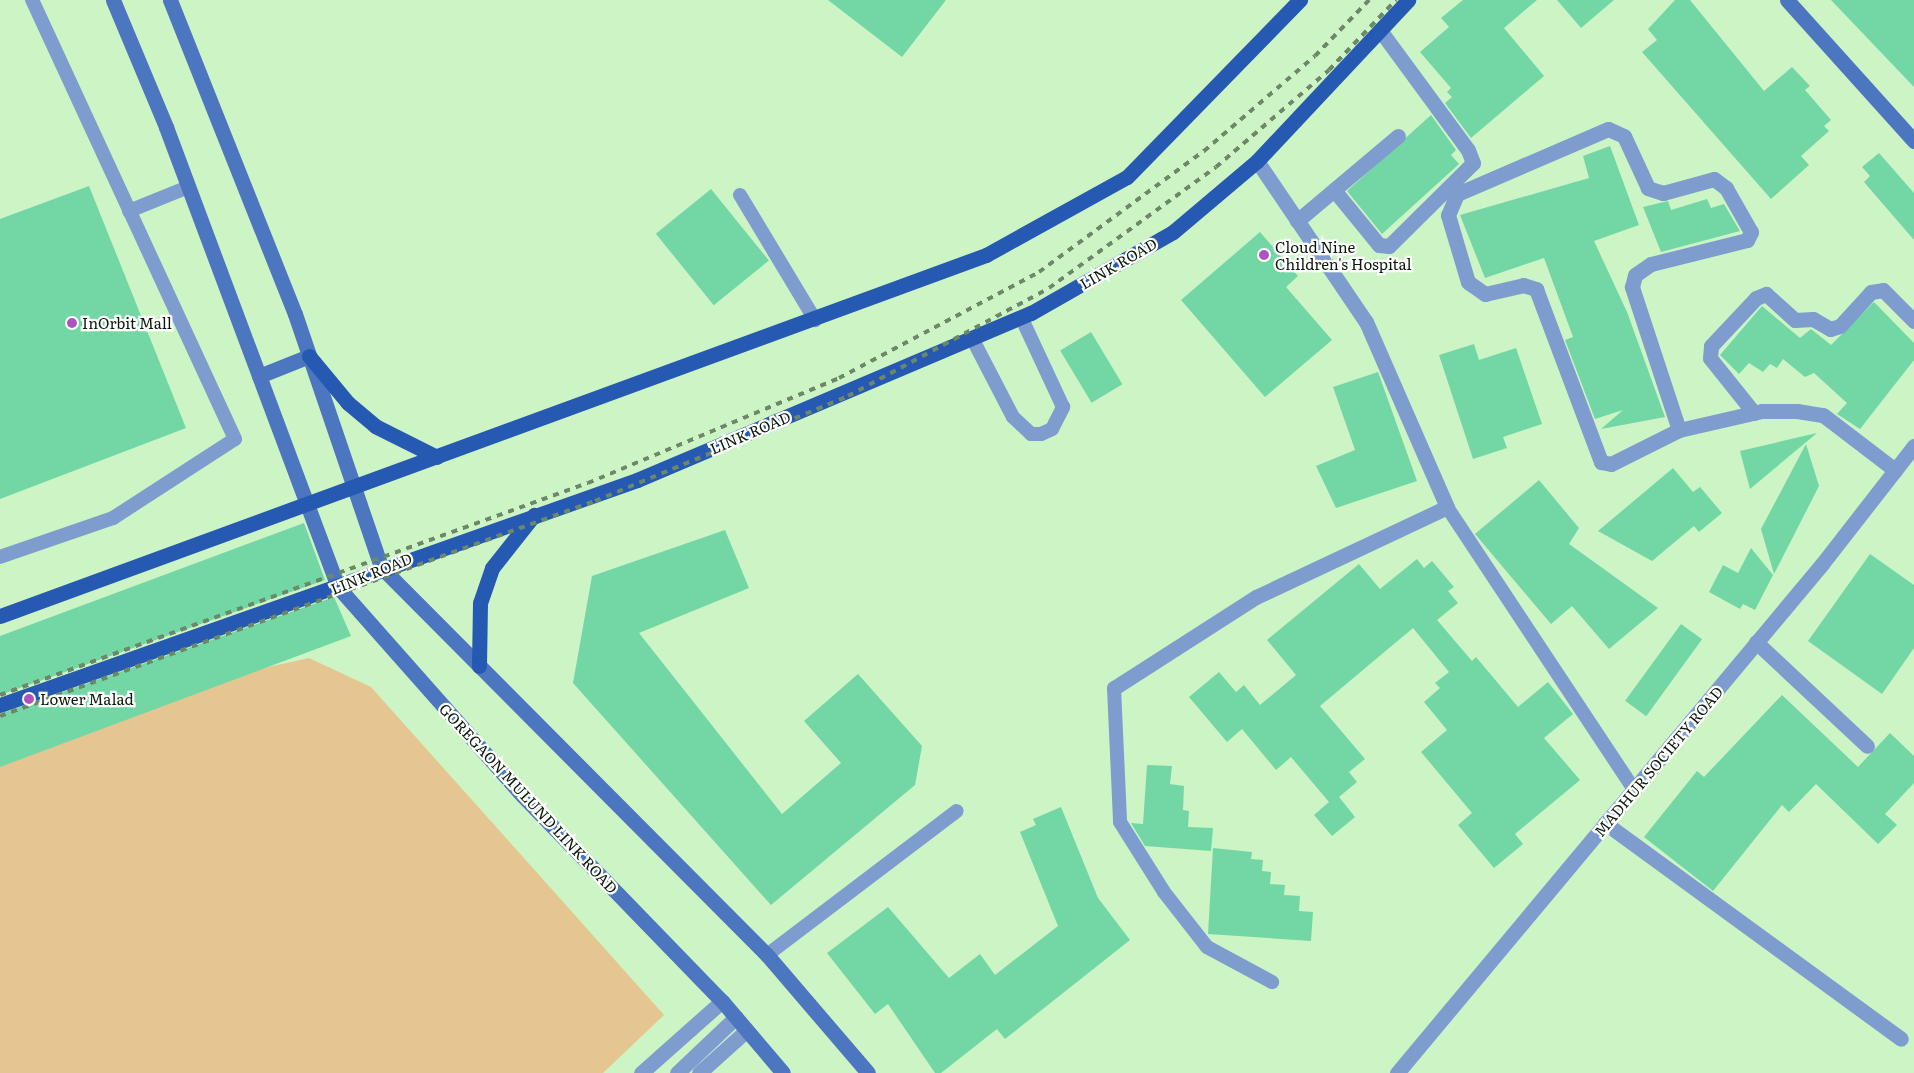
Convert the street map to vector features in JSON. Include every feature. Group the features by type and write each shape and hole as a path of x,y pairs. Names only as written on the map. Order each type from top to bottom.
{"main road":[{"name":"GOREGAON MULUND LINK ROAD","path":"113,0 188,187 338,587 523,796 722,1001 783,1073"},
{"path":"170,0 309,356 380,567 767,955 868,1073"},
{"path":"0,616 306,503 815,320 986,255 1127,177 1300,0"},
{"name":"LINK ROAD","path":"0,705 338,587 380,567 637,480 1020,317 1173,232 1257,161 1408,0"},
{"path":"1787,0 1914,141"},
{"path":"259,376 309,356"},
{"path":"309,356 348,403 375,426 437,457"},
{"path":"479,666 480,602 492,568 534,515"}],"street":[{"path":"1334,190 1379,245 1388,246 1473,163 1468,150 1380,30"},
{"path":"1679,430 1632,287 1635,275 1651,264 1747,240 1751,232 1726,188 1714,179 1664,193 1648,188 1624,136 1608,129 1457,194 1448,215 1468,282 1484,294 1523,284 1536,289 1601,462 1611,464 1679,430 1754,412 1797,410 1823,416 1895,470"},
{"path":"1297,221 1398,136"},
{"path":"1114,688 1256,597 1447,507 1366,322 1257,161"},
{"path":"1754,412 1710,358 1711,346 1756,298 1766,294 1795,320 1813,319 1830,329 1840,326 1871,292 1883,290 1914,321"},
{"name":"MADHUR SOCIETY ROAD","path":"1404,1070 1605,823 1756,642 1914,446"},
{"path":"1756,642 1867,746"},
{"path":"1605,823 1901,1039"},
{"path":"642,1073 722,1001"},
{"path":"703,1067 736,1017"},
{"path":"677,1073 703,1067 747,1030"},
{"path":"680,1039 703,1067"}],"lane":[{"path":"0,557 113,518 235,439 32,0"},
{"path":"129,211 188,187"},
{"path":"740,195 815,320"},
{"path":"972,338 1013,417 1031,434 1041,434 1052,428 1063,407 1020,317"},
{"path":"1447,507 1634,790"},
{"path":"1114,688 1120,822 1164,892 1207,947 1272,982"},
{"path":"767,955 957,811"}],"shaded area":[{"path":"309,658 371,687 664,1015 603,1073 0,1073 0,764 251,671"}],"building":[{"path":"828,0 946,0 902,57"},
{"path":"1463,0 1537,0 1504,28 1544,76 1471,138 1445,103 1452,97 1447,92 1451,88 1420,52 1449,27 1441,18"},
{"path":"1557,0 1614,0 1581,28"},
{"path":"1675,0 1690,0 1764,91 1792,67 1810,86 1805,90 1831,120 1824,126 1829,131 1801,156 1809,165 1771,199 1642,52 1657,40 1648,29"},
{"path":"1831,0 1914,0 1914,87"},
{"path":"1431,115 1456,150 1451,155 1459,164 1382,234 1347,191"},
{"path":"1610,146 1639,225 1594,241 1627,312 1665,417 1601,429 1623,410 1595,419 1565,340 1573,337 1544,258 1485,278 1460,215 1589,178 1583,156"},
{"path":"1879,153 1914,193 1914,240 1864,182 1870,176 1862,167"},
{"name":"InOrbit Mall","path":"89,186 186,428 0,499 0,219"},
{"path":"711,189 769,260 714,305 656,234"},
{"path":"1707,199 1711,208 1724,204 1740,231 1661,252 1643,207 1668,201 1671,210"},
{"path":"1260,232 1298,276 1286,287 1332,340 1265,397 1181,300"},
{"path":"1874,302 1914,343 1914,360 1860,429 1837,414 1847,403 1814,373 1805,377 1783,359 1777,368 1770,364 1763,372 1749,363 1739,374 1720,355 1762,306 1800,338 1811,329 1831,345"},
{"path":"1091,332 1122,384 1092,403 1060,351"},
{"path":"1474,344 1479,360 1516,348 1542,424 1503,437 1507,448 1473,459 1439,355"},
{"path":"1378,372 1417,481 1336,508 1316,466 1355,450 1333,387"},
{"path":"1817,433 1750,489 1740,451"},
{"path":"1806,444 1819,486 1774,574 1761,529"},
{"path":"1673,468 1693,492 1700,487 1722,513 1699,532 1694,526 1652,561 1598,531"},
{"path":"1539,480 1579,528 1569,544 1658,608 1609,649 1572,606 1551,624 1475,534"},
{"path":"304,523 325,580 0,695 0,636"},
{"path":"725,530 749,588 639,633 782,814 841,763 804,721 858,674 922,746 915,785 771,905 573,683 592,576"},
{"path":"1751,548 1773,575 1755,610 1743,604 1740,609 1709,592 1723,565 1738,573"},
{"path":"1870,554 1914,585 1914,648 1882,694 1808,641"},
{"path":"1417,559 1424,568 1432,561 1454,587 1448,591 1458,603 1437,620 1472,661 1476,657 1518,707 1548,682 1573,714 1544,738 1580,780 1515,834 1523,844 1494,868 1458,825 1472,813 1421,752 1447,730 1424,702 1440,688 1435,683 1449,672 1413,628 1320,706 1365,759 1349,772 1357,782 1339,797 1355,817 1332,836 1314,815 1329,802 1291,757 1276,770 1242,729 1227,742 1189,697 1219,672 1236,692 1244,685 1260,705 1296,675 1267,640 1359,564 1380,589"},
{"path":"334,597 351,636 0,767 0,714"},
{"path":"1681,624 1702,639 1646,716 1625,701"},
{"path":"1782,695 1858,767 1890,733 1914,756 1914,783 1885,814 1897,825 1878,844 1816,784 1789,812 1782,805 1713,891 1644,837 1697,771 1704,777"},
{"path":"1147,765 1172,766 1170,784 1184,786 1183,810 1189,811 1188,827 1213,828 1211,851 1145,846 1131,823 1143,824"},
{"path":"1061,807 1098,898 1130,940 1005,1039 997,1029 941,1073 935,1073 888,1004 875,1014 827,953 888,907 949,978 980,954 995,975 1058,926 1020,832 1036,825 1033,819"},
{"path":"1213,848 1252,852 1251,859 1263,860 1262,871 1271,872 1270,884 1285,885 1284,895 1300,896 1299,911 1313,912 1311,941 1208,934"}],"railway":[{"path":"0,695 588,483 839,378 1039,272 1204,151 1315,56 1369,0"},
{"path":"0,716 595,501 848,396 1049,288 1216,167 1329,70 1396,0"}],"place":[{"name":"Cloud Nine Children's Hospital","path":"1264,255"},
{"name":"InOrbit Mall","path":"72,323"},
{"name":"Lower Malad","path":"29,699"}]}
